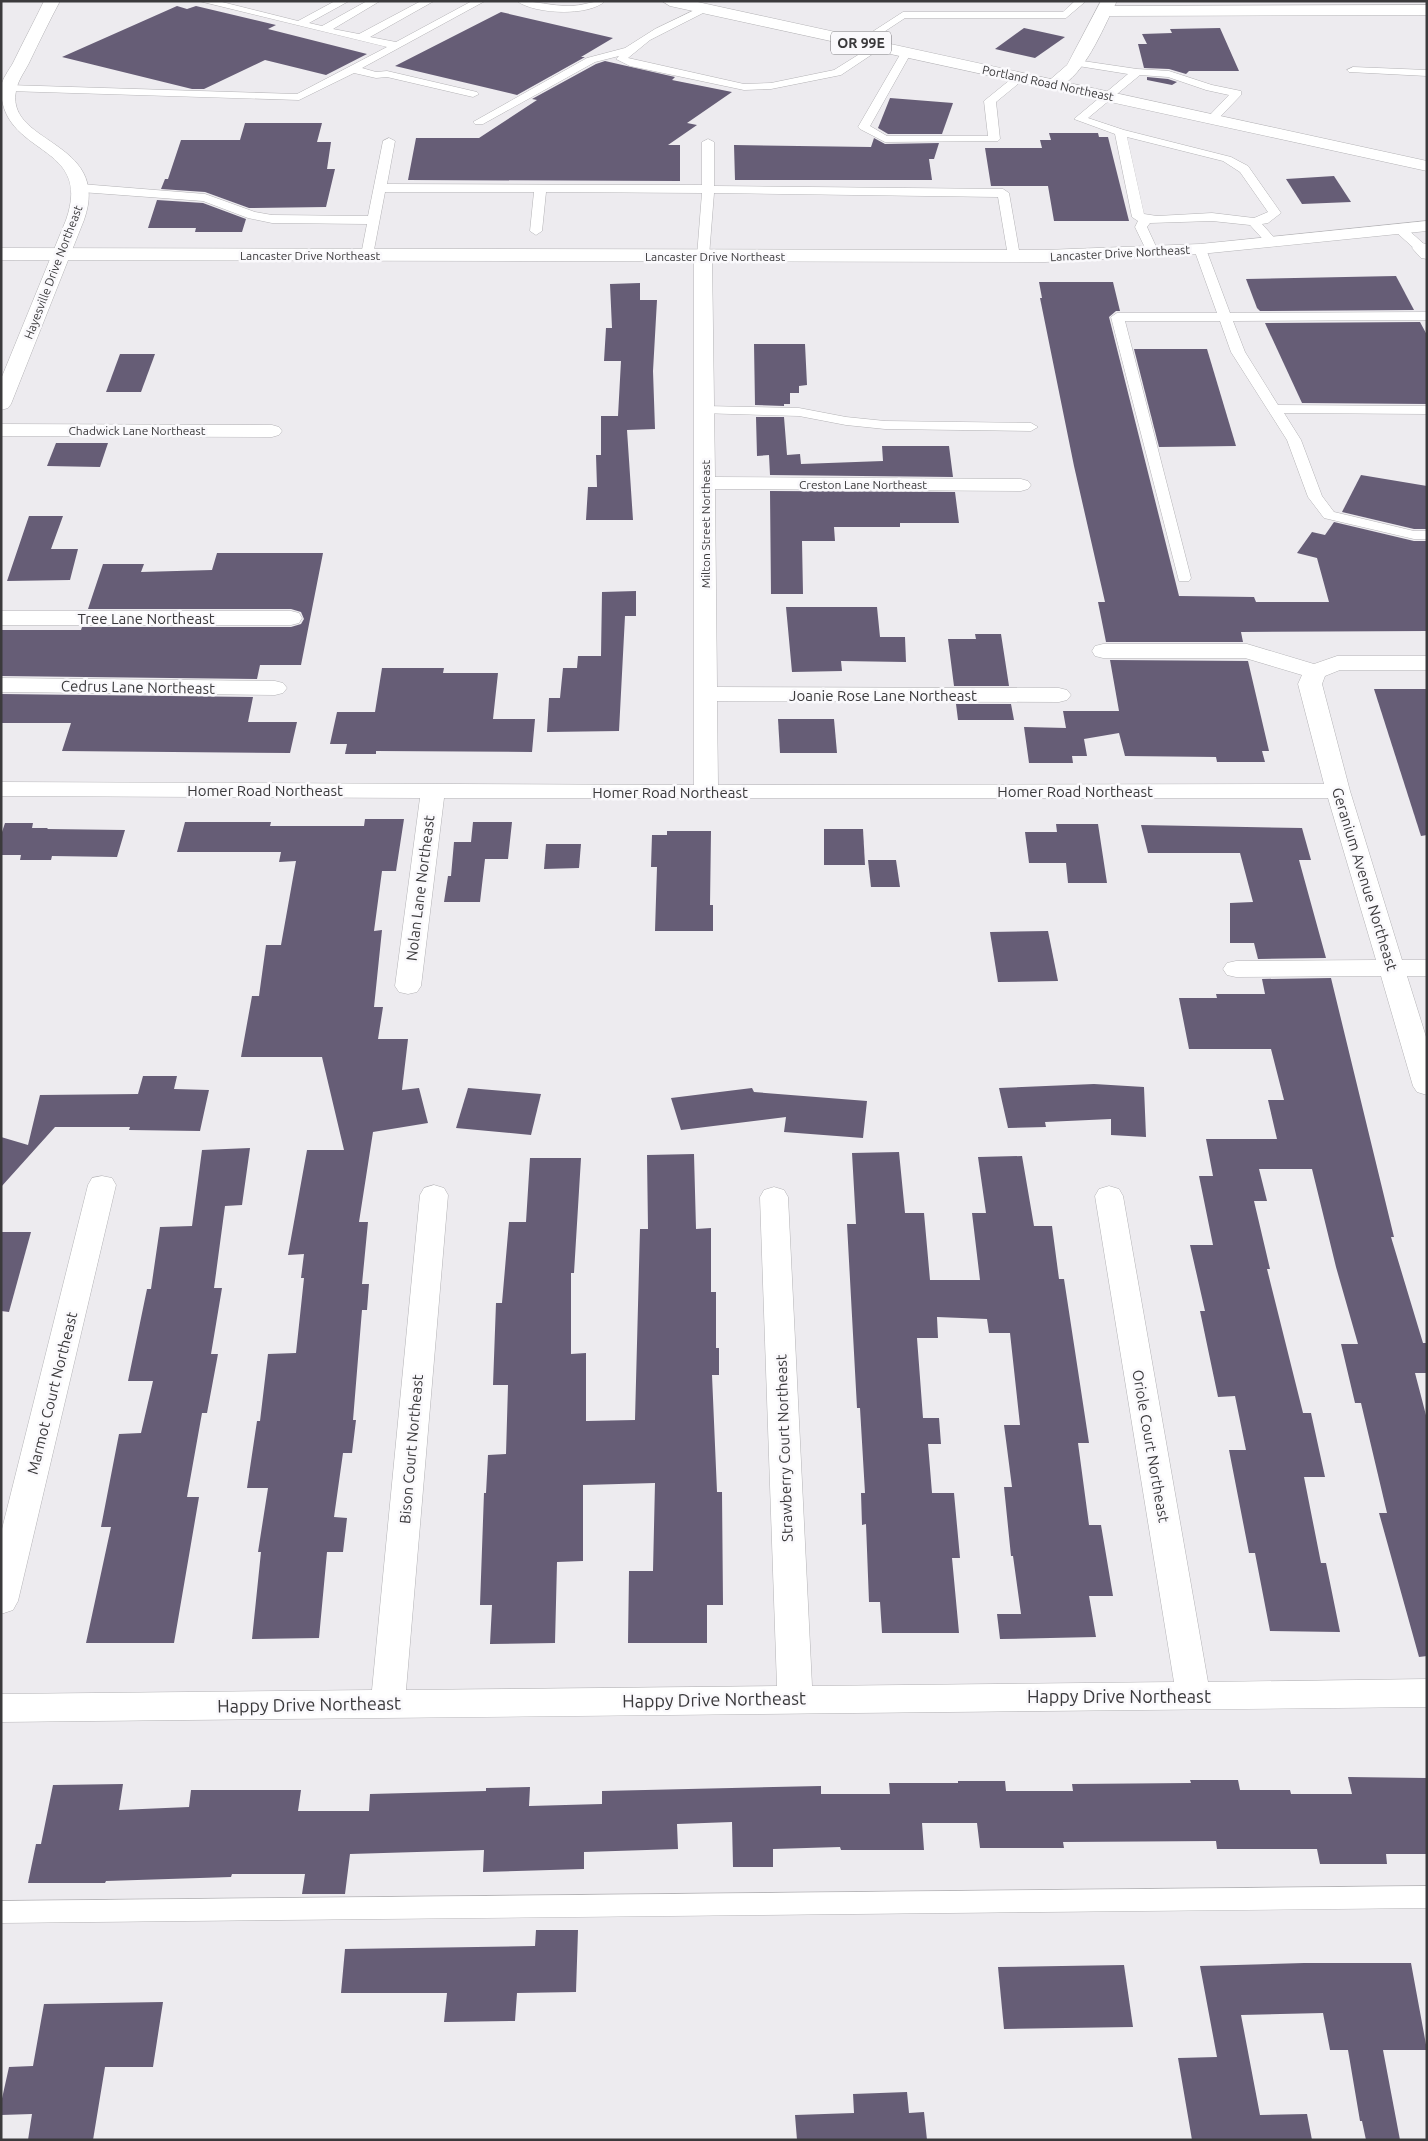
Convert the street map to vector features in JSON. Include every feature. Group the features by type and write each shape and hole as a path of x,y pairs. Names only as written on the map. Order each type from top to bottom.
{"street":[{"name":"Hayesville Drive Northeast","path":"1,404 61,254 78,207 81,188 73,171 62,160 29,138 10,120 4,101 8,88 52,1"},
{"name":"Portland Road Northeast","path":"670,1 1427,166"},
{"path":"1053,84 1069,73 1076,63 1107,4 1427,10"},
{"path":"1402,161 1427,182"},
{"path":"1381,232 1427,214"},
{"name":"Lancaster Drive Northeast","path":"1,254 1014,256 1153,253 1273,243 1427,226"},
{"name":"Milton Street Northeast","path":"703,256 706,792"},
{"name":"Chadwick Lane Northeast","path":"1,430 272,431"},
{"name":"Creston Lane Northeast","path":"704,484 1021,485"},
{"name":"Tree Lane Northeast","path":"1,618 291,618"},
{"path":"1104,651 1247,651 1315,672 1337,663 1427,663"},
{"name":"Geranium Avenue Northeast","path":"1315,672 1310,684 1338,791 1393,968 1427,1086"},
{"name":"Cedrus Lane Northeast","path":"1,685 275,688"},
{"name":"Joanie Rose Lane Northeast","path":"706,694 1060,695"},
{"name":"Homer Road Northeast","path":"1,789 706,792 1338,791"},
{"name":"Nolan Lane Northeast","path":"408,986 433,790"},
{"path":"1236,969 1427,968"},
{"name":"Marmot Court Northeast","path":"1,1601 102,1185"},
{"name":"Bison Court Northeast","path":"388,1704 434,1195"},
{"name":"Oriole Court Northeast","path":"1109,1196 1194,1695"},
{"name":"Strawberry Court Northeast","path":"774,1198 795,1698"},
{"name":"Happy Drive Northeast","path":"1,1708 795,1698 1427,1693"}],"lane":[{"path":"204,1 397,46"},
{"path":"300,24 344,1"},
{"path":"323,30 375,1"},
{"path":"406,1 426,3"},
{"path":"8,88 298,97 480,1"},
{"path":"522,1 571,10 590,7 600,1"},
{"path":"860,43 921,1"},
{"path":"903,15 1066,14 1082,1"},
{"path":"360,38 426,3"},
{"path":"479,122 591,60 625,51 704,9"},
{"path":"625,51 622,59 634,64 744,88 770,86 837,73 878,47"},
{"path":"906,53 864,127 885,139 994,139 990,101 1020,77"},
{"path":"1076,63 1133,76 1169,74 1210,88 1237,93"},
{"path":"352,69 376,75 387,74 473,94"},
{"path":"1353,70 1427,73"},
{"path":"1120,132 1138,217 1157,220 1212,217 1254,222 1264,220 1274,213 1244,169 1227,158 1120,132 1080,119 1133,76"},
{"path":"1212,119 1237,93 1240,78"},
{"path":"367,255 389,141"},
{"path":"703,256 708,188 708,142"},
{"path":"81,188 205,198 252,215 272,219 374,220"},
{"path":"380,188 708,188 817,192 1003,194 1014,256"},
{"path":"536,231 540,188"},
{"path":"1146,218 1141,226 1153,253"},
{"path":"1254,222 1273,243"},
{"path":"1400,230 1424,251"},
{"path":"1200,249 1238,352 1294,440 1314,497 1329,515 1414,535 1427,535"},
{"path":"1184,578 1117,317 1427,316"},
{"path":"1276,409 1427,410"},
{"path":"704,410 799,412 846,421 884,425 1031,426"},
{"path":"1,1912 1427,1898"}],"building":[{"path":"177,6 187,9 196,6 276,25 268,29 367,54 326,75 265,60 204,89 192,89 62,57"},
{"path":"501,12 613,38 581,57 585,57 517,95 395,66"},
{"path":"1024,28 1065,37 1035,58 995,49"},
{"path":"1220,28 1239,71 1189,71 1186,74 1169,69 1144,68 1138,44 1147,44 1142,34 1172,33 1170,29"},
{"path":"605,61 675,77 672,80 732,92 687,123 697,125 668,145 680,145 680,181 408,180 416,138 479,138 537,100 532,99"},
{"path":"1147,77 1177,82 1172,85 1147,80"},
{"path":"890,98 953,103 942,134 888,134 878,128"},
{"path":"245,123 322,123 317,142 331,142 327,169 335,169 326,207 249,208 205,192 161,189 165,179 168,179 181,140 240,140"},
{"path":"1049,133 1098,133 1099,137 1108,137 1129,221 1054,221 1048,186 991,186 985,148 1042,148 1040,140 1051,140"},
{"path":"874,138 885,144 939,143 934,159 929,159 932,180 735,180 734,145 871,147"},
{"path":"1334,176 1351,202 1302,204 1286,179"},
{"path":"157,200 203,203 246,219 242,232 195,232 196,228 148,228"},
{"path":"1396,276 1414,310 1260,311 1257,308 1246,279"},
{"path":"1039,282 1113,282 1120,311 1116,311 1109,317 1179,596 1254,597 1256,602 1329,602 1317,558 1297,553 1312,532 1325,535 1334,522 1414,541 1427,541 1427,631 1241,632 1243,642 1106,642 1098,602 1105,602 1074,466 1040,298 1042,298"},
{"path":"640,283 640,300 657,300 653,371 655,429 627,430 633,520 586,520 588,487 597,487 596,455 601,455 601,416 618,416 621,361 604,361 606,328 612,328 610,284"},
{"path":"1420,322 1427,335 1427,404 1302,403 1265,323"},
{"path":"754,344 805,344 807,385 799,386 799,393 790,393 790,404 784,404 784,406 755,405"},
{"path":"1134,349 1207,349 1236,446 1159,447"},
{"path":"120,354 155,354 141,392 106,392"},
{"path":"756,417 784,417 787,455 800,454 801,464 883,461 882,446 949,446 953,477 770,475 769,455 757,456"},
{"path":"56,443 108,443 100,467 47,466"},
{"path":"1361,475 1427,486 1427,529 1414,529 1342,512"},
{"path":"770,491 955,492 959,523 900,523 900,527 834,527 835,541 802,541 803,594 771,594"},
{"path":"29,516 63,516 51,549 78,549 70,580 7,581"},
{"path":"217,553 323,553 301,665 260,665 257,679 1,676 1,630 81,630 82,627 291,627 301,624 304,619 301,612 291,609 88,609 103,564 144,564 141,572 212,570"},
{"path":"636,591 636,616 625,616 619,731 547,732 549,698 560,698 563,668 577,668 578,656 601,656 602,592"},
{"path":"786,607 877,607 880,637 905,637 906,662 841,661 842,671 792,672"},
{"path":"975,634 1001,634 1009,686 954,686 948,639 976,639"},
{"path":"1110,660 1248,661 1269,751 1262,751 1265,762 1217,762 1216,757 1125,756 1119,733 1084,739 1087,756 1072,756 1073,763 1029,763 1024,727 1066,728 1063,711 1119,711"},
{"path":"382,668 444,668 443,673 498,673 493,719 535,719 532,752 376,751 376,754 345,754 347,744 330,744 337,712 375,712"},
{"path":"1374,689 1427,689 1427,835 1421,836"},
{"path":"1,694 253,697 248,722 297,722 290,753 62,751 71,723 1,723"},
{"path":"956,704 1011,704 1014,720 958,720"},
{"path":"778,719 834,719 837,753 780,753"},
{"path":"365,819 404,819 396,871 382,871 374,931 382,930 374,1007 383,1007 378,1039 408,1039 402,1090 419,1088 428,1123 373,1132 359,1222 368,1222 362,1284 369,1284 367,1310 362,1310 353,1420 356,1420 352,1453 343,1453 334,1517 347,1518 343,1552 327,1552 319,1638 252,1639 261,1552 258,1552 268,1488 247,1488 257,1421 260,1421 268,1354 296,1353 304,1278 301,1278 304,1254 288,1255 307,1150 344,1150 322,1057 241,1057 252,996 259,996 266,945 281,945 296,861 279,862 281,852 177,852 185,822 271,822 270,826 364,826"},
{"path":"473,822 512,822 508,859 485,859 480,902 444,902 448,876 451,876 454,842 471,842"},
{"path":"5,823 33,823 32,828 47,829 125,830 117,857 52,856 51,860 20,860 21,855 1,855 1,835"},
{"path":"1056,824 1098,824 1107,883 1068,883 1066,863 1029,863 1025,832 1057,832"},
{"path":"1141,825 1302,828 1311,860 1299,860 1326,958 1258,959 1254,943 1230,943 1230,903 1253,902 1240,853 1148,853"},
{"path":"824,829 863,829 865,865 824,865"},
{"path":"667,831 711,831 710,905 713,905 713,931 655,931 657,867 651,867 652,835 667,835"},
{"path":"546,844 581,844 579,868 544,869"},
{"path":"868,860 896,860 900,887 871,887"},
{"path":"1048,931 1058,981 998,982 990,932"},
{"path":"1331,978 1394,1237 1391,1237 1423,1343 1427,1343 1427,1373 1415,1373 1427,1419 1427,1656 1419,1657 1379,1513 1387,1513 1361,1403 1355,1403 1341,1344 1358,1344 1336,1267 1312,1169 1259,1169 1267,1201 1254,1201 1270,1269 1267,1269 1303,1413 1311,1413 1325,1477 1304,1477 1321,1563 1326,1563 1340,1632 1270,1631 1255,1553 1249,1553 1229,1450 1246,1450 1235,1396 1218,1397 1200,1311 1205,1311 1190,1245 1213,1245 1199,1176 1213,1176 1206,1139 1277,1139 1268,1100 1284,1100 1271,1049 1189,1049 1179,998 1217,998 1216,994 1265,994 1262,979"},
{"path":"143,1076 177,1076 174,1089 209,1090 200,1131 129,1130 130,1127 55,1127 1,1187 1,1137 28,1145 40,1095 138,1094"},
{"path":"1094,1084 1144,1087 1146,1137 1111,1135 1111,1119 1045,1122 1046,1127 1008,1128 999,1088"},
{"path":"468,1088 541,1094 531,1135 456,1128"},
{"path":"752,1088 754,1092 867,1101 863,1138 784,1132 786,1117 681,1130 671,1098"},
{"path":"250,1148 242,1205 225,1206 214,1288 222,1288 211,1354 218,1354 207,1413 202,1413 187,1497 199,1497 174,1643 86,1643 111,1527 101,1527 119,1434 141,1433 153,1381 128,1381 147,1289 151,1289 160,1227 192,1226 202,1150"},
{"path":"899,1152 905,1213 924,1213 930,1280 980,1280 972,1213 986,1213 978,1157 1022,1156 1034,1226 1052,1226 1059,1279 1064,1279 1089,1443 1078,1443 1089,1525 1101,1525 1113,1596 1089,1596 1096,1637 1000,1639 997,1614 1021,1614 1013,1556 1011,1556 1004,1487 1012,1487 1004,1425 1020,1425 1010,1333 989,1333 987,1319 937,1317 938,1338 917,1338 923,1418 939,1418 941,1444 928,1444 932,1493 954,1493 960,1558 952,1558 959,1633 882,1633 880,1602 869,1602 866,1524 862,1525 861,1493 865,1493 860,1408 857,1408 847,1224 856,1224 852,1153"},
{"path":"694,1154 696,1229 711,1228 711,1292 716,1292 716,1348 719,1348 719,1375 712,1375 717,1492 722,1492 723,1605 707,1605 707,1643 628,1643 629,1571 653,1571 655,1483 583,1485 583,1561 557,1562 555,1643 490,1644 492,1605 480,1605 484,1493 486,1493 488,1455 506,1454 508,1385 493,1385 496,1303 502,1303 509,1222 526,1222 530,1158 581,1158 574,1273 571,1273 571,1354 586,1353 586,1421 635,1420 640,1229 648,1229 647,1155"},
{"path":"1,1232 31,1232 9,1312 1,1311"},
{"path":"1348,1777 1427,1778 1427,1854 1386,1854 1387,1864 1320,1864 1317,1849 1217,1849 1216,1841 1063,1842 1064,1848 980,1848 977,1823 922,1823 924,1850 841,1850 840,1847 773,1849 773,1867 733,1867 732,1822 677,1824 678,1849 584,1852 584,1869 483,1872 484,1850 350,1854 345,1894 302,1894 305,1874 232,1874 231,1877 106,1881 105,1883 28,1883 36,1844 41,1844 53,1785 123,1784 119,1810 189,1807 191,1790 301,1790 298,1811 369,1811 370,1794 486,1791 486,1788 530,1787 529,1806 602,1804 602,1791 821,1786 821,1794 890,1794 889,1783 958,1783 958,1781 1005,1781 1006,1791 1073,1791 1072,1784 1191,1783 1190,1780 1238,1780 1240,1790 1290,1790 1291,1794 1352,1794"},
{"path":"536,1930 578,1930 576,1992 517,1993 515,2021 444,2022 447,1993 341,1993 345,1949 535,1946"},
{"path":"1304,1963 1411,1963 1427,2050 1383,2050 1400,2140 1366,2140 1362,2121 1360,2121 1348,2050 1330,2050 1323,2013 1241,2015 1260,2115 1307,2114 1312,2140 1192,2140 1178,2058 1217,2057 1200,1966"},
{"path":"1124,1965 1133,2027 1004,2029 998,1967"},
{"path":"163,2002 153,2067 105,2067 93,2140 28,2140 32,2114 1,2115 1,2103 9,2067 33,2066 44,2004"},
{"path":"907,2092 909,2113 924,2112 927,2140 797,2140 795,2115 854,2113 853,2094"}]}
